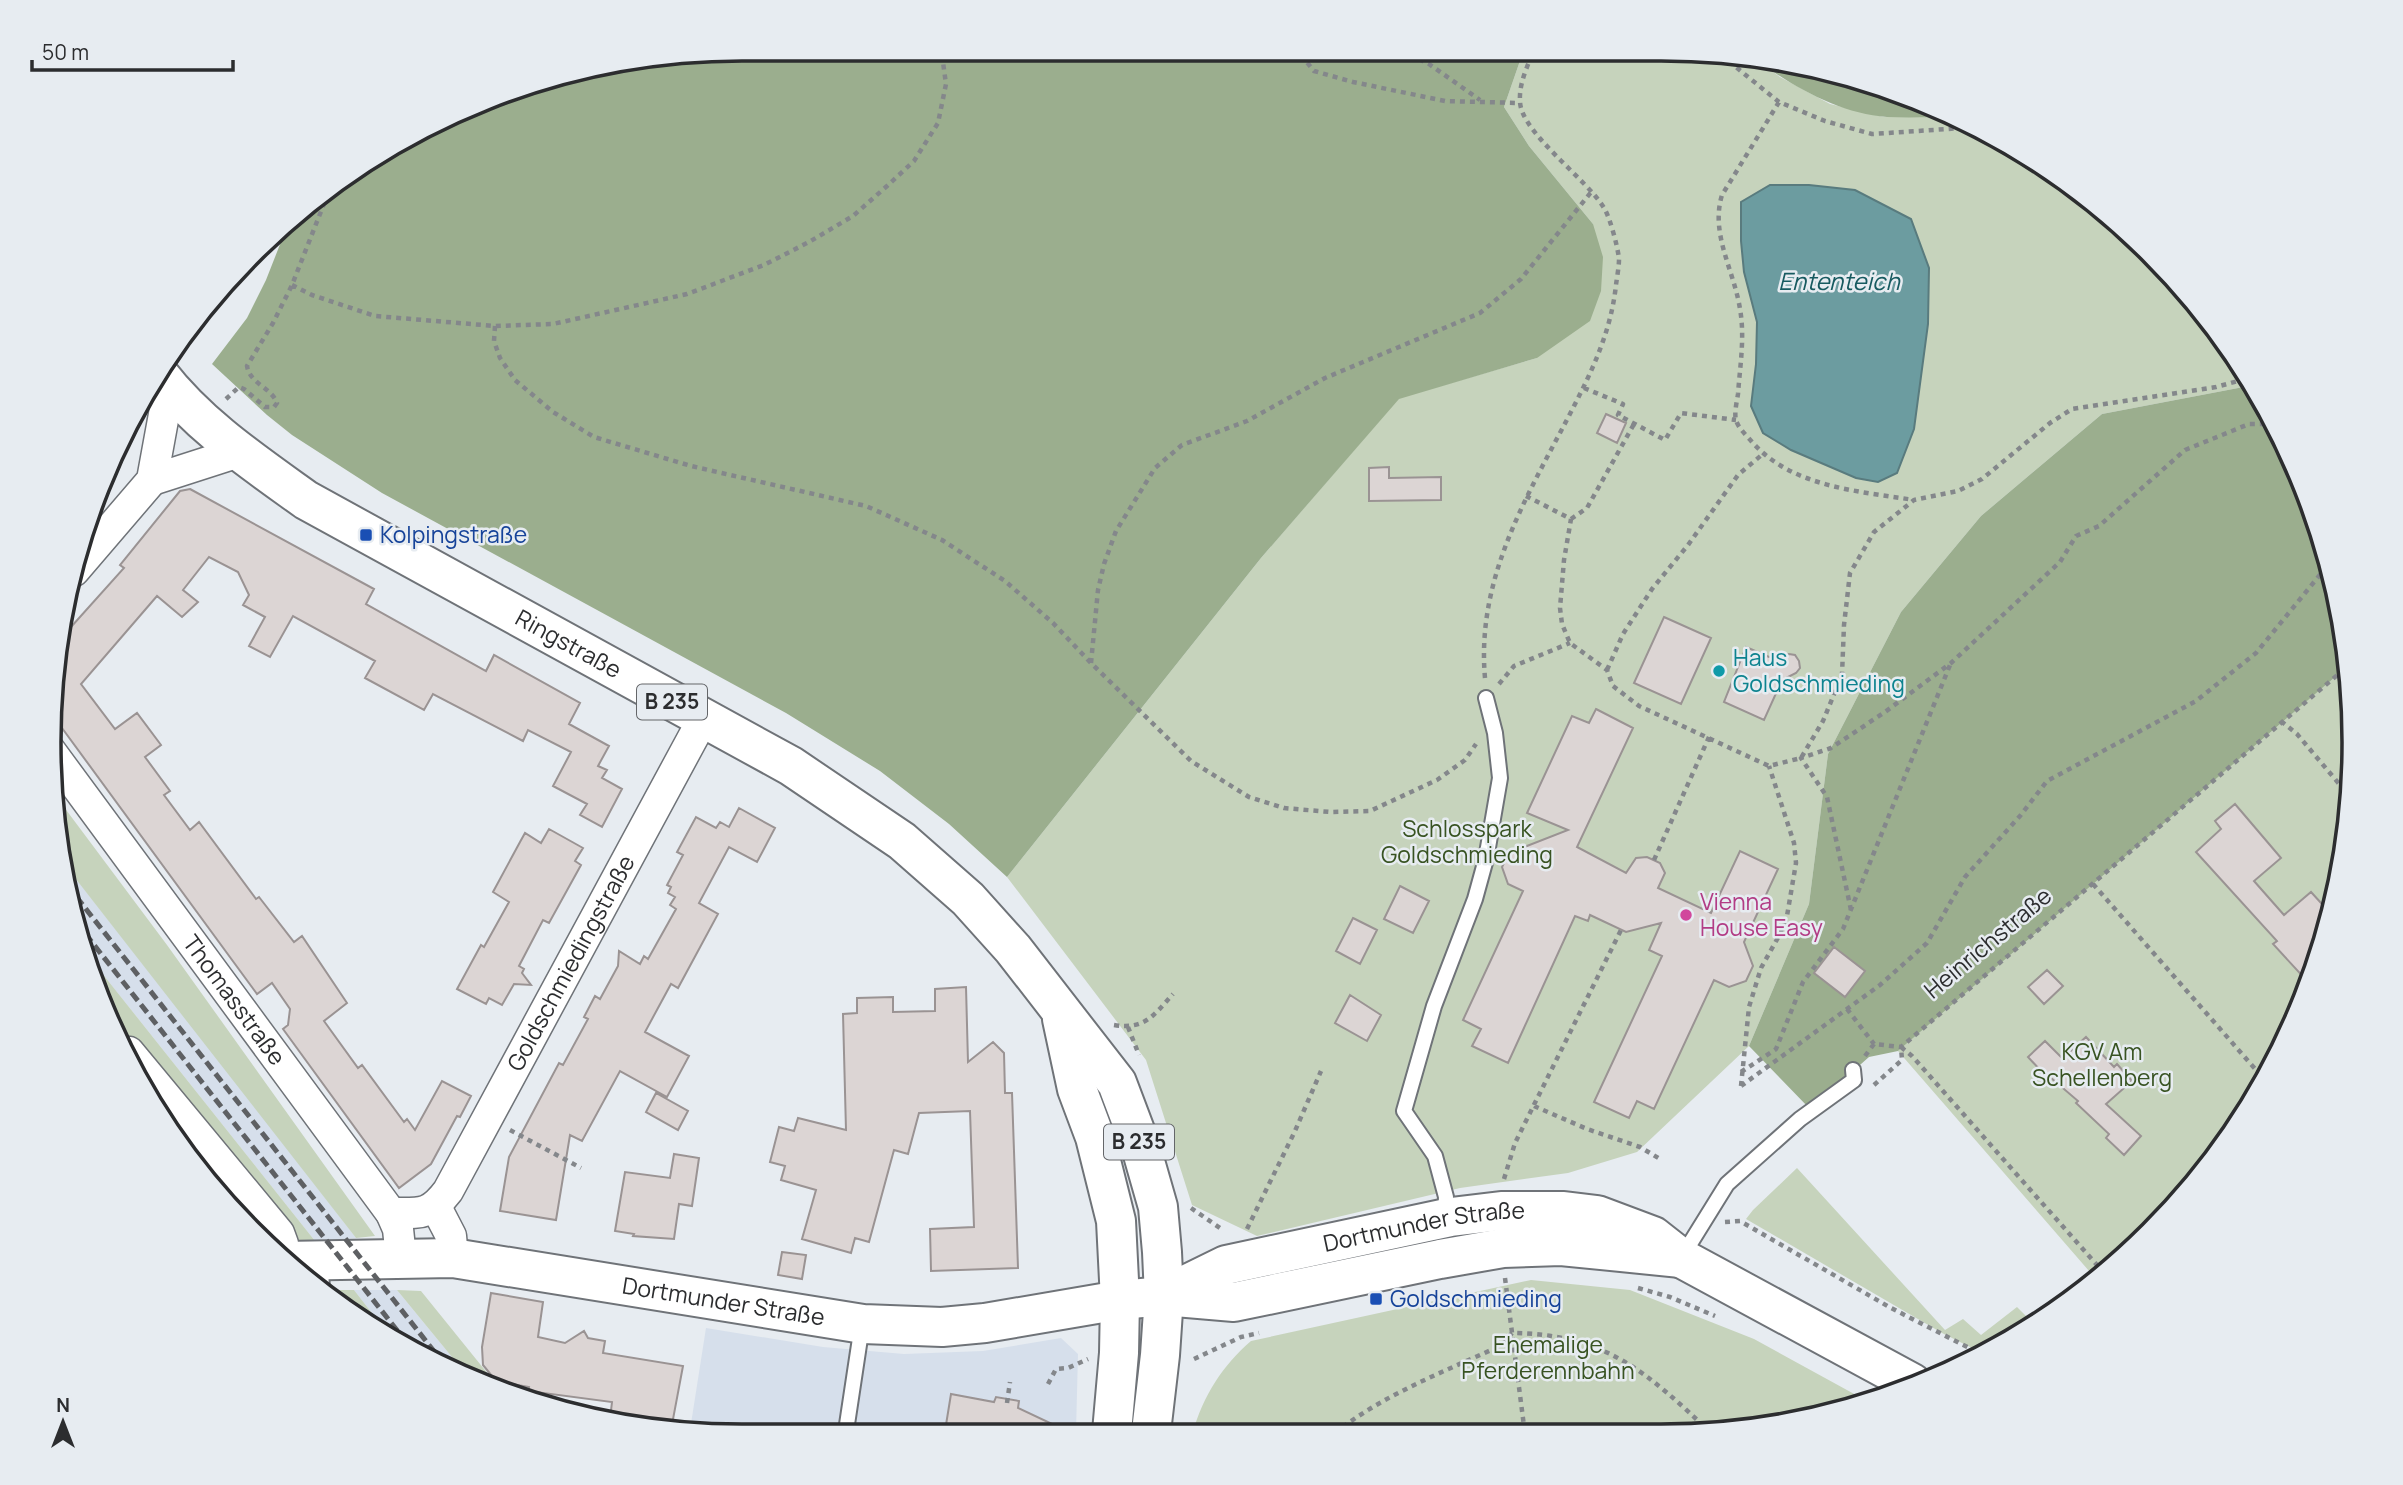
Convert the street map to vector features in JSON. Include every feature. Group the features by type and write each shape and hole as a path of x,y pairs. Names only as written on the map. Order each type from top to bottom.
{"main road":[{"name":"Ringstraße","path":"165,382 239,452 306,500 791,766 902,841 968,899 1013,949 1116,1083 1140,1144 1158,1207 1164,1296"},
{"name":"Ringstraße","path":"1061,1010 1077,1089 1095,1137 1116,1221 1120,1300"},
{"name":"Dortmunder Straße","path":"312,1271 401,1258 453,1258 863,1324 901,1327 953,1326 1120,1300 1164,1296 1226,1265 1440,1228 1501,1211 1564,1211 1597,1215 1653,1236 1681,1258 1905,1378"},
{"name":"B 235","path":"1151,1424 1164,1296"},
{"name":"B 235","path":"1113,1424 1119,1353 1120,1300"}],"street":[{"path":"152,480 162,387"},
{"path":"87,556 152,480 239,452"},
{"name":"Goldschmiedingstraße","path":"442,1199 703,719"},
{"name":"Thomasstraße","path":"62,765 391,1213 398,1230 401,1258"},
{"path":"150,1077 279,1233 283,1244 296,1257"},
{"path":"391,1213 424,1212 442,1199 453,1258"}],"lane":[{"name":"Dortmunder Straße","path":"1440,1228 1435,1156 1404,1111 1434,1006 1475,899 1486,859 1500,778 1495,733 1486,698"},
{"path":"1681,1258 1727,1184 1800,1119 1854,1080 1853,1070"},
{"path":"847,1424 863,1324"}],"path":[{"path":"292,285 312,295 375,316 495,326 553,324 652,303 727,279 764,265 853,216 914,161 938,123 946,84 943,61"},
{"path":"1306,61 1314,71 1445,101 1519,103"},
{"path":"1423,61 1480,100"},
{"path":"495,326 494,341 500,358 515,380 553,412 594,437 691,466 866,506 930,534 1005,581 1053,623 1191,761 1249,797 1284,807 1330,812 1370,811 1437,780 1465,760 1484,731 1486,698 1482,648 1489,601 1503,547 1584,388 1605,338 1614,305 1619,258 1606,210 1592,191 1542,140 1527,121 1519,103 1523,76 1529,61"},
{"path":"1734,66 1779,102 1825,121 1872,134 1951,127"},
{"path":"1779,102 1722,195 1717,211 1719,231 1741,311 1742,348 1736,420 1758,449 1773,462 1806,479 1843,489 1914,500 1958,491 1982,479 2050,423 2072,409 2216,387 2237,381"},
{"path":"1091,663 1098,590 1104,564 1116,531 1155,468 1182,445 1247,421 1325,378 1480,313 1521,279 1592,191"},
{"path":"218,408 239,387 265,407 274,407 276,398 250,377 247,366 292,285 323,206"},
{"path":"1584,388 1623,404 1618,415 1665,440 1681,413 1736,420"},
{"path":"1634,424 1587,508 1571,519 1564,559 1560,608 1562,624 1570,643 1606,670 1613,686 1639,706 1769,766 1831,748 1951,663 2060,562 2076,536 2099,526 2185,450 2249,424 2262,424"},
{"path":"1606,670 1623,634 1653,589 1738,475 1764,453"},
{"path":"1527,496 1571,519"},
{"path":"1801,758 1823,720 1842,676 1850,573 1874,532 1914,500"},
{"path":"1769,766 1794,843 1796,863 1787,916 1761,968 1749,1007 1741,1086 1880,985 1927,943 1965,877 2020,816 2047,781 2196,701 2256,653 2321,574"},
{"path":"1486,698 1514,666 1570,643"},
{"path":"1741,1072 1776,1049 1803,982 1843,929 1951,663"},
{"name":"Heinrichstraße","path":"1901,1047 2338,674"},
{"path":"2281,721 2297,734 2340,785"},
{"path":"1654,860 1709,737"},
{"path":"1801,758 1827,797 1851,910"},
{"path":"2093,884 2257,1071"},
{"path":"1502,1188 1515,1143 1621,930"},
{"path":"1107,1023 1128,1027 1150,1020 1173,993"},
{"path":"1847,1009 1874,1044 1901,1047 1912,1056 2097,1265"},
{"path":"1853,1070 1874,1044"},
{"path":"1865,1093 1902,1060 1901,1047"},
{"path":"1246,1231 1321,1071"},
{"path":"1534,1106 1587,1129 1640,1147 1660,1158"},
{"path":"488,1118 582,1168"},
{"path":"1189,1207 1220,1228"},
{"path":"1701,1224 1740,1222 1891,1308 1970,1349"},
{"path":"1514,1274 1505,1275 1524,1424"},
{"path":"1630,1286 1670,1297 1721,1319"},
{"path":"1347,1424 1394,1396 1502,1345 1512,1332"},
{"path":"1512,1332 1572,1338 1609,1352 1665,1389 1700,1422"},
{"path":"1048,1384 1056,1369 1068,1368 1089,1358"},
{"path":"1007,1404 1010,1382"}],"shaded area":[{"path":"74,877 356,1238 315,1241 101,972 84,919"},
{"path":"354,1290 397,1290 453,1359 402,1332 373,1314"},
{"path":"706,1328 823,1347 904,1354 983,1351 1061,1338 1078,1354 1076,1424 742,1424 691,1421"}],"green space":[{"path":"742,61 1520,61 1504,107 1529,146 1593,224 1603,257 1601,291 1590,321 1537,358 1399,399 1261,558 1007,877 949,824 880,771 786,713 382,493 292,435 267,415 212,364 247,318 281,241 328,202 402,153 482,113 566,84 610,74 654,67"},
{"name":"Schlosspark Goldschmieding","path":"1520,61 1660,61 1771,71 1830,104 1884,117 1930,117 2001,153 2039,176 2110,230 2173,293 2227,364 2241,387 2102,414 1981,516 1901,612 1828,754 1809,904 1749,1046 1637,1152 1568,1173 1460,1188 1257,1236 1192,1205 1146,1060 1007,877 1261,558 1399,398 1537,358 1593,224 1529,146 1504,107"},
{"path":"1773,71 1837,84 1930,117 1887,117 1850,110 1814,96"},
{"path":"2241,387 2271,441 2306,524 2329,610 2338,675 1898,1051 1869,1057 1810,1109 1749,1046 1809,904 1828,754 1901,612 1981,516 2102,414"},
{"name":"KGV Am Schellenberg","path":"2338,675 2342,742 2336,831 2319,919 2290,1003 2271,1044 2227,1121 2173,1192 2110,1255 2089,1271 1898,1051"},
{"path":"65,808 167,945 375,1236 356,1238 75,877"},
{"path":"101,972 315,1241 301,1242 294,1234 290,1234 136,1051"},
{"path":"1797,1168 1945,1330 1963,1319 1981,1335 2017,1307 2027,1317 1972,1348 1746,1219"},
{"name":"Ehemalige Pferderennbahn","path":"1531,1280 1630,1290 1754,1339 1856,1395 1793,1411 1749,1418 1660,1424 1196,1424 1215,1382 1251,1341"},
{"path":"338,1290 354,1290 373,1314 364,1309"},
{"path":"397,1290 421,1291 488,1374 453,1359"}],"water":[{"name":"Ententeich","path":"1770,185 1809,185 1855,190 1911,219 1929,268 1928,324 1914,429 1897,473 1878,482 1856,478 1791,450 1763,433 1751,406 1757,322 1744,272 1741,202"}],"building":[{"path":"1606,414 1626,423 1617,443 1597,433"},
{"path":"1389,467 1389,478 1441,477 1441,500 1369,501 1369,468"},
{"path":"190,489 374,589 366,604 486,671 494,655 580,703 569,724 609,746 598,766 607,770 602,778 622,789 602,827 580,815 587,804 553,786 571,752 528,730 523,741 433,694 424,710 365,678 375,661 293,616 270,657 249,646 265,617 243,605 249,595 238,572 209,557 183,590 198,602 182,617 157,596 81,684 115,729 137,713 161,745 145,757 170,791 164,795 190,830 199,822 256,899 259,897 294,942 302,936 347,1003 324,1021 358,1068 362,1065 404,1122 407,1119 415,1130 442,1081 471,1096 431,1164 399,1188 283,1029 288,1025 290,1009 272,983 257,994 62,728 71,627 124,568 120,565 180,491"},
{"path":"1664,617 1711,638 1681,704 1634,683"},
{"path":"1746,647 1769,657 1795,655 1799,661 1800,668 1796,673 1782,680 1764,720 1724,702"},
{"name":"Vienna House Easy","path":"1596,709 1633,728 1577,847 1626,873 1636,858 1647,857 1660,863 1665,873 1658,888 1711,913 1740,851 1778,869 1744,942 1753,966 1746,981 1729,987 1714,980 1654,1109 1637,1101 1629,1118 1594,1102 1662,956 1649,950 1661,923 1626,932 1590,915 1588,921 1575,916 1508,1063 1472,1046 1481,1029 1463,1020 1523,891 1508,884 1502,867 1509,853 1568,830 1527,813 1572,716 1589,723"},
{"path":"2235,804 2281,858 2254,881 2284,915 2311,892 2322,904 2301,974 2273,944 2277,941 2196,852 2221,829 2215,821"},
{"path":"739,808 775,828 757,862 729,847 699,903 718,914 678,988 671,984 645,1032 689,1056 667,1097 620,1071 582,1141 570,1135 556,1220 500,1211 509,1157 559,1063 563,1065 588,1019 584,1017 595,996 600,999 618,966 619,951 640,964 644,956 648,959 676,909 670,905 675,897 668,893 671,887 667,885 683,855 677,852 696,817 716,828 720,822 729,827"},
{"path":"549,829 583,848 575,861 581,865 549,923 543,920 519,966 524,969 522,973 531,985 514,984 502,1005 489,998 486,1004 457,989 509,902 493,892 525,833 541,843"},
{"path":"1400,886 1429,901 1413,933 1384,919"},
{"path":"1353,918 1377,930 1360,964 1336,951"},
{"path":"1834,947 1865,971 1845,997 1814,973"},
{"path":"2047,970 2063,986 2044,1004 2028,987"},
{"path":"966,987 968,1062 993,1042 1004,1053 1005,1093 1012,1093 1018,1268 931,1271 930,1229 974,1227 970,1111 919,1113 908,1154 894,1150 869,1242 855,1238 851,1253 802,1239 816,1190 781,1180 785,1166 770,1162 779,1127 794,1131 798,1118 846,1130 843,1014 857,1013 857,998 893,997 893,1012 935,1011 935,989"},
{"path":"1350,995 1381,1015 1367,1041 1335,1023"},
{"path":"2086,1037 2114,1067 2117,1064 2132,1081 2106,1104 2141,1136 2124,1155 2106,1138 2109,1134 2076,1103 2078,1101 2028,1057 2045,1041 2064,1057"},
{"path":"656,1093 688,1111 678,1130 646,1112"},
{"path":"674,1154 699,1158 692,1206 679,1204 674,1239 633,1236 634,1234 615,1231 625,1172 670,1178"},
{"path":"782,1252 806,1255 802,1279 778,1275"},
{"path":"491,1293 543,1302 538,1337 565,1343 584,1331 588,1338 605,1341 603,1353 683,1366 673,1420 611,1411 612,1402 538,1392 528,1389 529,1387 514,1384 492,1376 483,1365 482,1347"},
{"path":"951,1394 994,1402 996,1397 1019,1401 1018,1408 1052,1424 946,1424"}],"railway":[{"path":"80,902 431,1348"},
{"path":"91,941 395,1328"}],"place":[{"name":"Kolpingstraße","path":"366,535"},
{"name":"Haus Goldschmieding","path":"1719,671"},
{"name":"Vienna House Easy","path":"1686,915"},
{"name":"Goldschmieding","path":"1376,1299"}]}
